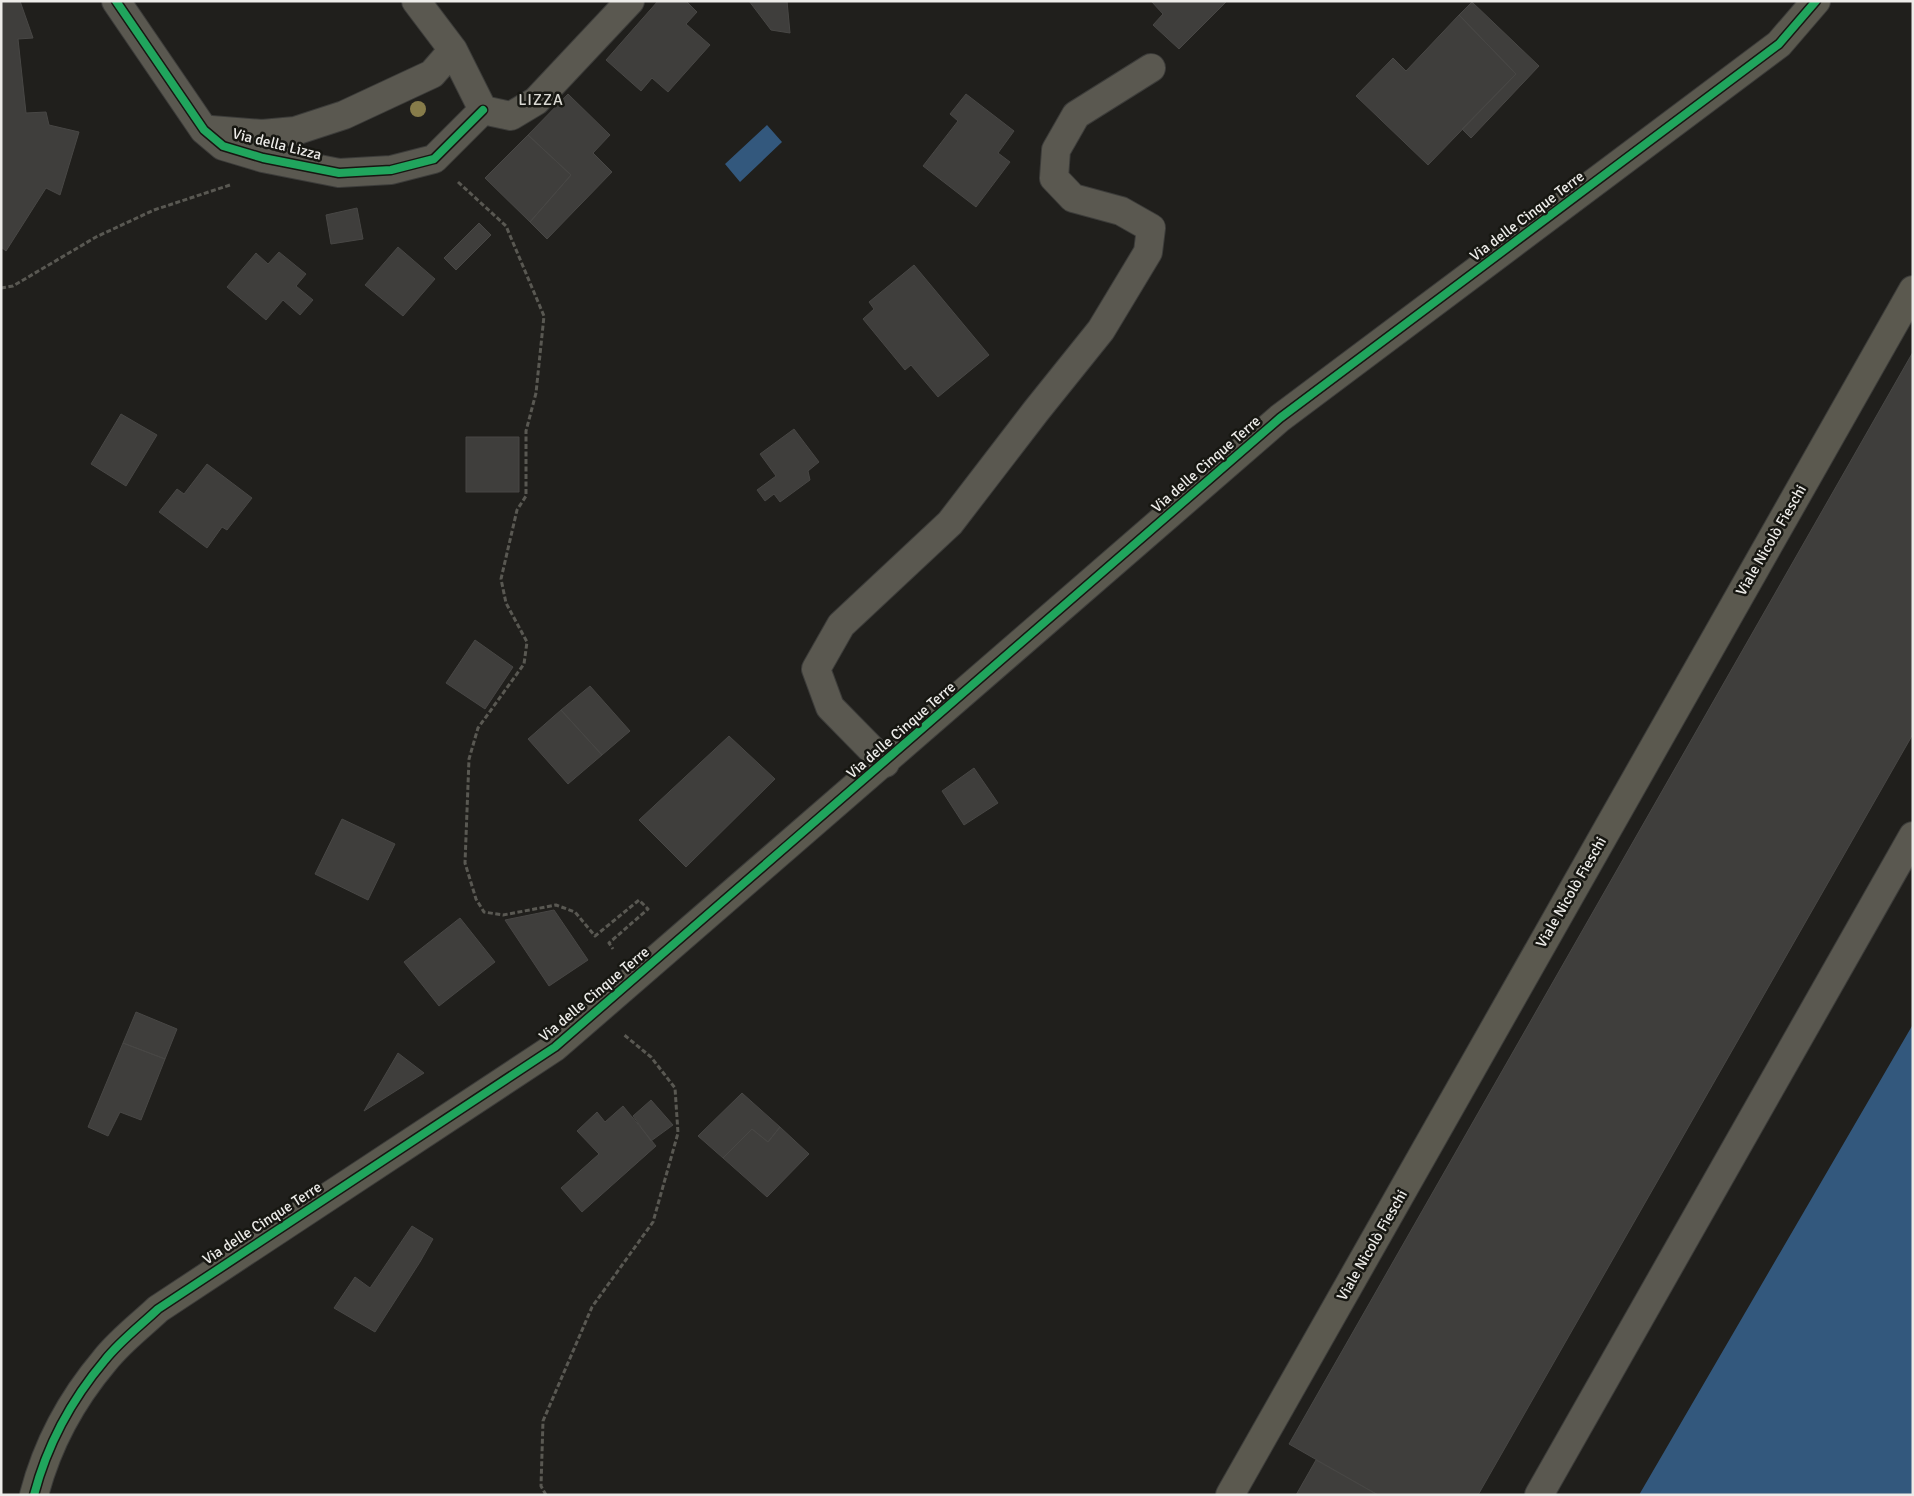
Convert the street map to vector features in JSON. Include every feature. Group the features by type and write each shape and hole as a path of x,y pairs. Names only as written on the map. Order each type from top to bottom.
{"main road":[{"name":"Via delle Cinque Terre","path":"34,1495 41,1466 72,1405 106,1359 158,1309 555,1047 1280,418 1780,44 1816,1"},
{"name":"Viale Nicolò Fieschi","path":"1230,1495 1913,290"}],"street":[{"name":"Via della Lizza","path":"116,1 204,130 223,146 263,158 339,173 391,170 434,159"},
{"path":"416,1 453,50 483,110"},
{"path":"483,110 511,116 536,101 630,1"},
{"path":"204,130 262,134 295,131 336,118 432,74 453,50"},
{"path":"885,762 830,707 816,669 841,625 950,523 1101,330 1148,252 1151,228 1121,212 1073,198 1054,178 1056,150 1076,115 1151,68"},
{"path":"434,159 483,110"},
{"path":"1539,1495 1913,836"}],"path":[{"path":"434,159 506,226 544,316 536,393 526,431 526,496 517,510 501,579 506,603 528,642 524,664 478,728 469,759 466,863 476,899 484,912 503,915 556,906 576,912 595,936 639,900 648,909 608,943 613,949"},
{"path":"1,288 13,286 96,237 154,210 238,183"},
{"path":"546,1495 541,1486 543,1421 592,1307 653,1222 678,1133 675,1088 651,1057"}],"water":[{"path":"767,125 782,142 740,182 725,164"},
{"path":"1912,1026 1913,1495 1639,1495"}],"building":[{"path":"1,1 20,1 33,38 18,39 26,113 46,112 49,125 79,132 60,195 46,188 6,251 1,247"},
{"path":"658,1 686,1 697,12 686,24 710,45 668,92 652,78 641,91 606,60"},
{"path":"749,1 787,1 790,33 771,30"},
{"path":"1151,1 1227,1 1179,49 1153,25 1163,14"},
{"path":"1472,2 1539,66 1471,138 1462,129 1516,74 1459,15"},
{"path":"1459,15 1516,74 1428,165 1356,96 1393,58 1406,71"},
{"path":"568,94 610,135 593,153 612,172 547,239 530,222 571,175 528,135"},
{"path":"966,94 1014,131 998,153 1010,162 976,207 923,166 958,121 950,114"},
{"path":"528,135 571,175 530,222 485,178"},
{"path":"357,208 363,239 331,244 326,215"},
{"path":"479,223 491,235 456,270 444,258"},
{"path":"398,247 435,279 403,316 365,285"},
{"path":"279,252 306,274 296,286 313,300 300,315 283,300 266,320 227,287 256,253 268,264"},
{"path":"914,265 989,355 938,397 911,365 905,370 863,319 874,309 869,302"},
{"path":"1913,352 1913,734 1478,1495 1378,1495 1289,1444"},
{"path":"121,414 157,435 126,486 91,464"},
{"path":"794,429 819,462 808,471 810,480 780,502 774,494 765,501 757,490 776,476 760,454"},
{"path":"466,437 519,437 519,492 466,492"},
{"path":"207,464 252,498 227,530 222,527 207,548 159,512 177,489 184,494"},
{"path":"475,640 513,667 485,709 446,683"},
{"path":"590,686 630,731 602,755 561,710"},
{"path":"561,710 602,755 568,784 528,739"},
{"path":"729,736 775,779 686,867 639,820"},
{"path":"974,768 998,803 964,825 942,791"},
{"path":"342,819 395,844 368,900 315,874"},
{"path":"554,910 588,960 549,986 505,920"},
{"path":"460,918 495,962 439,1006 404,962"},
{"path":"136,1012 177,1029 165,1059 123,1043"},
{"path":"123,1043 165,1059 141,1120 120,1112 108,1136 88,1127"},
{"path":"398,1053 424,1073 364,1111"},
{"path":"742,1093 780,1127 768,1142 752,1129 723,1158 698,1136"},
{"path":"651,1100 673,1125 651,1141 633,1116"},
{"path":"623,1106 656,1146 582,1212 561,1188 599,1154 577,1131 597,1112 605,1122"},
{"path":"780,1127 809,1154 767,1197 723,1158 752,1129 768,1142"},
{"path":"412,1226 433,1239 375,1332 334,1308 355,1277 370,1288"},
{"path":"1316,1460 1378,1495 1296,1495"}],"cycle path":[{"path":"116,1 204,130 223,146 263,158 339,173 391,170 434,159 483,110"},
{"path":"34,1495 39,1476 53,1441 71,1407 111,1353 158,1309 555,1047 1280,418 1779,44 1816,1"}],"district":[{"name":"LIZZA","path":"541,99"}]}
